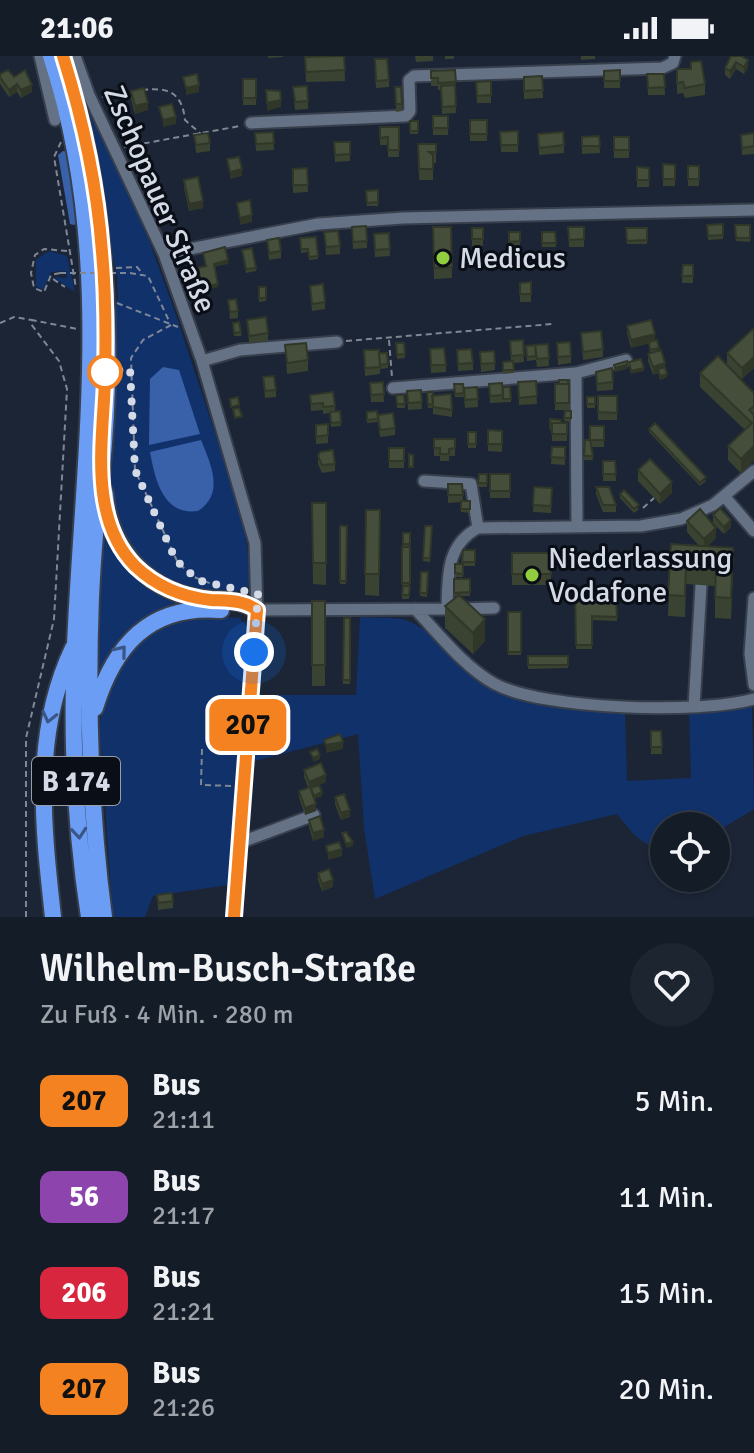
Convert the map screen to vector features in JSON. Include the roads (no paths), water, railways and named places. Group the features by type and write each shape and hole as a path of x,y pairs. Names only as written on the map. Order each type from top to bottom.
{"highway":[{"name":"B 174","path":"51,56 78,161 92,294 90,394 75,643 76,799 89,917"},
{"name":"B 174","path":"63,56 83,125 101,234 105,311 101,474 91,595 91,721 104,917"},
{"path":"101,474 114,534 137,568 177,593 246,602 257,610"},
{"path":"91,721 111,664 126,644 146,627 190,611 257,610"},
{"path":"53,917 46,849 44,746 51,705 75,643"}],"street":[{"name":"Zschopauer Straße","path":"40,56 55,120"},
{"name":"Zschopauer Straße","path":"75,56 91,99 164,254 202,361 255,543 257,610 233,917"},
{"path":"251,123 406,116 410,111 409,80 414,76 662,68 673,63 675,56"},
{"path":"164,254 318,224 403,218 754,210"},
{"name":"Zschopauer Straße","path":"202,361 240,350 337,342"},
{"path":"393,388 576,373 626,360"},
{"path":"576,373 577,527"},
{"path":"447,609 451,557 466,535 478,528 641,526 681,519 725,497 754,471"},
{"path":"424,481 471,484 478,528"},
{"path":"725,497 754,531"},
{"path":"694,707 701,585"},
{"path":"754,598 750,654 754,685"},
{"path":"257,610 494,608"},
{"path":"415,609 481,675 521,695 558,703 694,707 754,699"},
{"path":"239,843 314,815"}],"place":[{"name":"Medicus","path":"443,258"},
{"name":"Niederlassung Vodafone","path":"532,575"}]}
